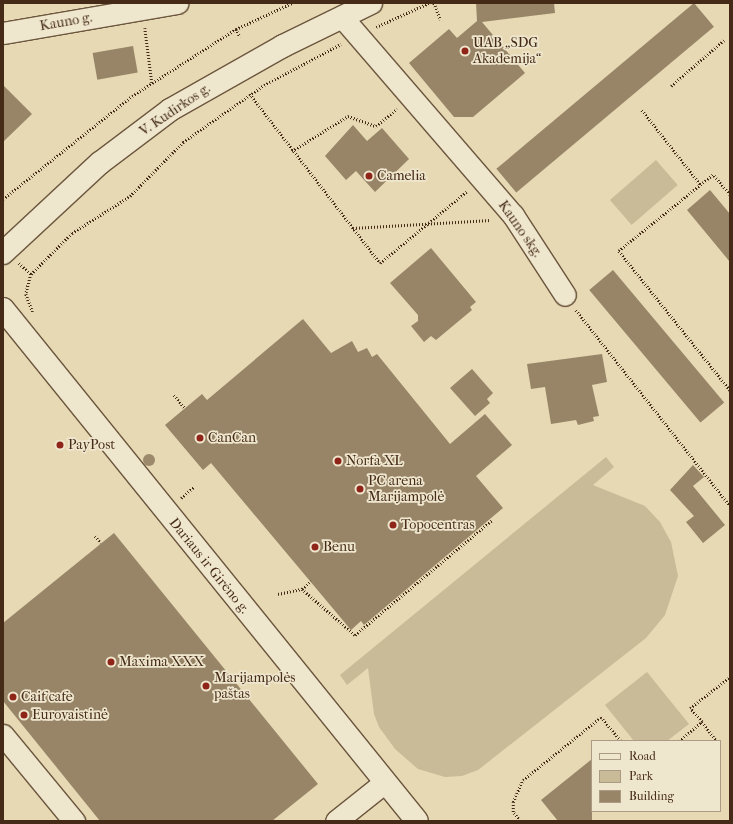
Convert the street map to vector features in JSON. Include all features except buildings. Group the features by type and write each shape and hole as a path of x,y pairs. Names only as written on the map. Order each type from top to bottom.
{"street":[{"name":"Kauno g.","path":"3,33 177,3"},
{"name":"V. Kudirkos g.","path":"4,252 100,163 170,110 342,17 371,3"},
{"name":"Kauno skg.","path":"342,17 513,214 565,295"},
{"name":"Dariaus ir Girėno g.","path":"3,309 417,821"},
{"path":"3,735 74,821"},
{"path":"336,821 385,782"}],"path":[{"path":"3,199 152,83 236,29 292,3"},
{"path":"19,328 34,313 26,294 31,274 72,233 130,196 183,142 250,94 358,35 428,3"},
{"path":"434,3 441,20"},
{"path":"142,8 152,83"},
{"path":"236,29 240,36"},
{"path":"671,86 724,40"},
{"path":"250,94 292,151 380,263 482,178"},
{"path":"292,151 348,116 376,126 412,97"},
{"path":"642,110 701,185"},
{"path":"730,195 713,175 619,251 730,390"},
{"path":"352,228 425,226 496,220 513,214"},
{"path":"4,252 31,274"},
{"path":"565,295 730,506"},
{"path":"174,395 185,408"},
{"path":"302,588 331,618 355,635 492,520"},
{"path":"95,536 101,543"},
{"path":"278,594 302,588 311,581"},
{"path":"716,740 690,708 730,677"},
{"path":"520,821 513,812 513,802 523,780 601,717 620,740"},
{"path":"680,740 702,722"}],"green space":[{"path":"656,160 678,185 632,225 610,200"},
{"path":"606,457 614,467 593,485 645,506 660,522 671,542 678,576 665,615 646,638 478,770 462,776 445,777 418,769 395,749 379,727 374,714 368,668 347,685 340,675"},
{"path":"647,672 689,724 668,740 633,740 605,705"}],"place":[{"name":"UAB „SDG Akademija“","path":"465,51"},
{"name":"Camelia","path":"369,176"},
{"name":"CanCan","path":"200,438"},
{"name":"PayPost","path":"60,445"},
{"name":"Norfa XL","path":"338,461"},
{"name":"PC arena Marijampolė","path":"360,489"},
{"name":"Topocentras","path":"393,525"},
{"name":"Benu","path":"315,547"},
{"name":"Maxima XXX","path":"111,662"},
{"name":"Marijampolės paštas","path":"206,686"},
{"name":"Caif cafe","path":"13,697"},
{"name":"Eurovaistinė","path":"24,715"}]}
